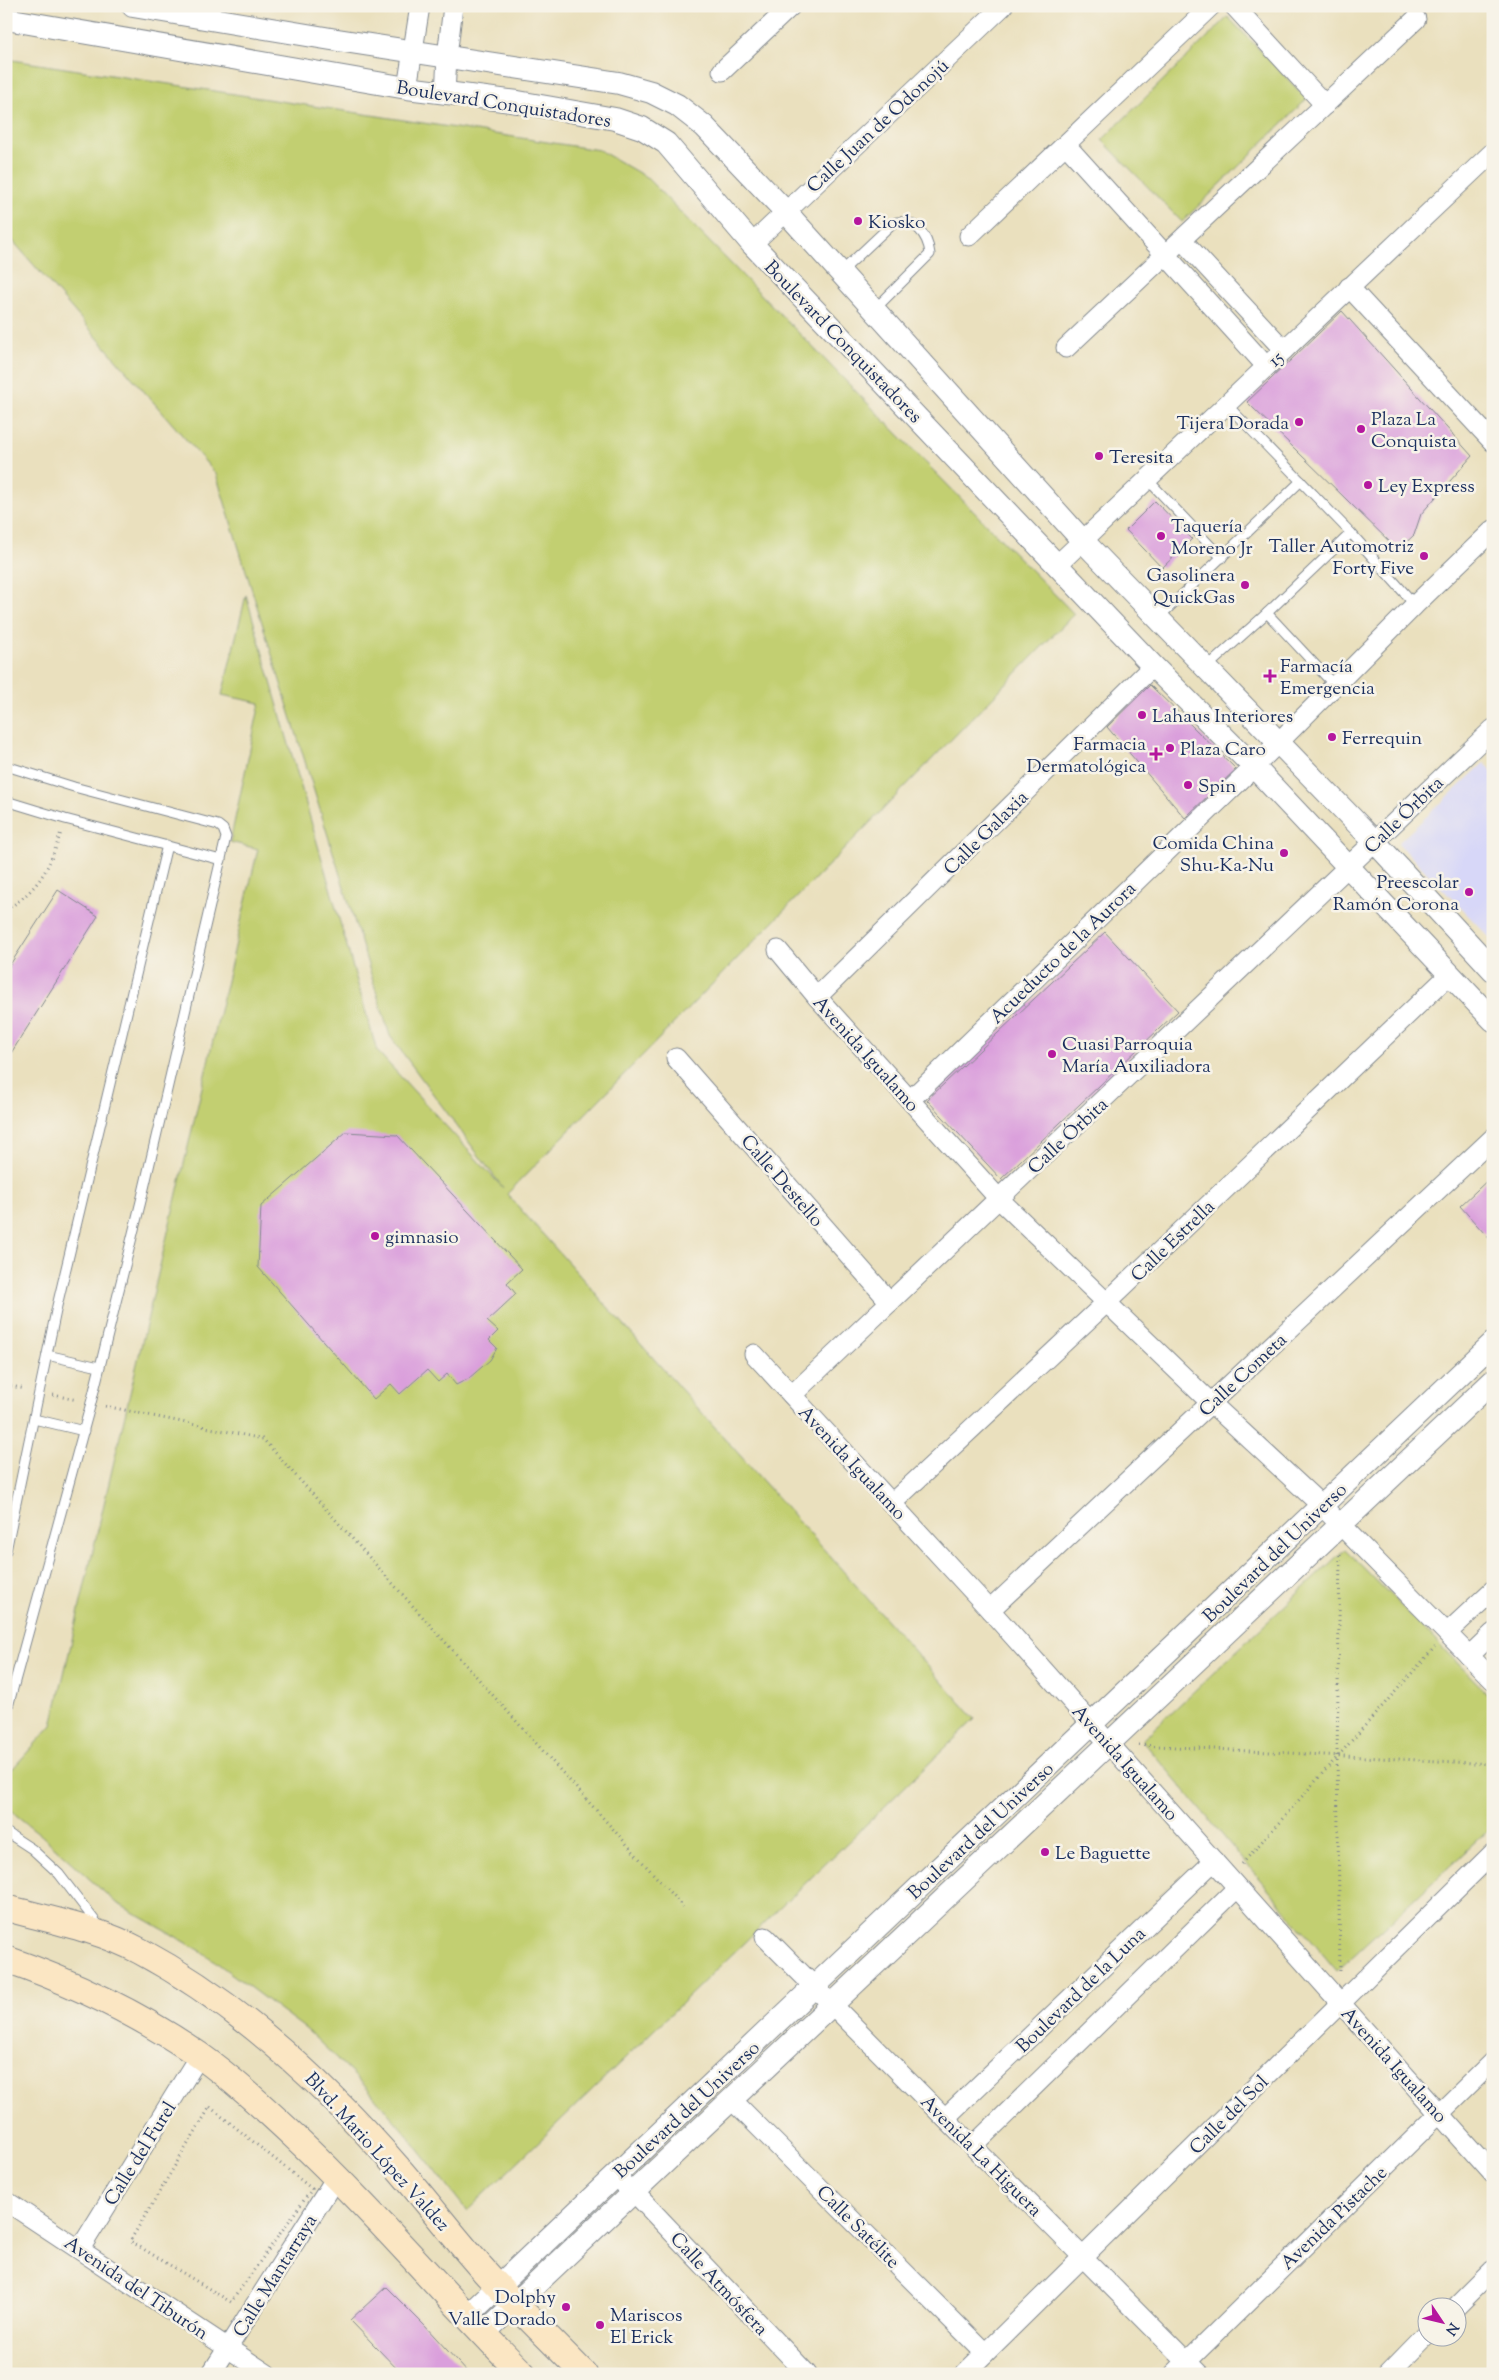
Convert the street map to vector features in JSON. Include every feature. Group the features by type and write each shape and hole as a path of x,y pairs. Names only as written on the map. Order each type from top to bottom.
{"main road":[{"name":"Blvd. Mario López Valdez","path":"6,1908 107,1936 140,1951 186,1978 296,2062 354,2120 507,2295 584,2374"},
{"path":"6,1959 58,1977 120,2006 199,2056 264,2108 337,2176 523,2374"}],"street":[{"name":"Boulevard Conquistadores","path":"133,6 412,52 619,83 651,92 677,105 704,126 785,211 1082,540 1375,842 1493,970"},
{"path":"407,88 420,6"},
{"path":"444,94 446,57 453,6"},
{"path":"722,71 791,6"},
{"path":"969,236 1211,6"},
{"path":"1234,6 1325,106"},
{"name":"Calle Juan de Odonojú","path":"752,244 992,10"},
{"name":"Boulevard Conquistadores","path":"6,19 407,88 518,102 606,117 642,128 666,143 752,244 1152,666 1254,767 1493,1020"},
{"path":"1066,348 1416,19"},
{"path":"1066,145 1266,366"},
{"name":"15","path":"1057,565 1493,152"},
{"path":"1182,240 1284,350"},
{"path":"1349,287 1493,442"},
{"name":"Acueducto de la Aurora","path":"910,1100 1254,767 1414,605 1493,530"},
{"name":"Calle Galaxia","path":"817,997 1152,666"},
{"name":"Calle Órbita","path":"792,1395 1348,867 1491,734"},
{"name":"Avenida Igualamo","path":"778,950 817,997 999,1199 1211,1403 1322,1506 1493,1680"},
{"name":"Calle Estrella","path":"892,1503 1107,1302 1449,975"},
{"name":"Calle Destello","path":"676,1058 890,1302"},
{"name":"Calle Cometa","path":"990,1610 1493,1138"},
{"name":"Boulevard del Universo","path":"507,2295 614,2177 1492,1346"},
{"name":"Avenida Igualamo","path":"754,1354 990,1610 1493,2174"},
{"name":"Boulevard del Universo","path":"475,2325 507,2295 634,2192 1493,1381"},
{"path":"1447,1633 1493,1590"},
{"path":"1469,1656 1493,1633"},
{"name":"Calle del Sol","path":"964,2374 1493,1853"},
{"name":"Boulevard de la Luna","path":"945,2118 1214,1861"},
{"name":"Boulevard de la Luna","path":"973,2146 1233,1883"},
{"name":"Avenida La Higuera","path":"765,1936 1083,2257 1186,2370"},
{"name":"Calle del Furel","path":"80,2249 199,2056"},
{"name":"Avenida Pistache","path":"1186,2370 1493,2061"},
{"name":"Calle Satélite","path":"732,2100 984,2353"},
{"name":"Calle Mantarraya","path":"211,2374 337,2176"},
{"name":"Calle Atmósfera","path":"614,2177 634,2192 807,2374"},
{"name":"Avenida del Tiburón","path":"6,2201 267,2374"},
{"path":"1465,2298 1493,2270"},
{"path":"1388,2374 1416,2345"}],"lane":[{"path":"840,273 893,223 902,220 911,222 925,236 930,254 874,310"},
{"path":"1226,404 1351,533 1414,605"},
{"path":"1148,480 1222,558"},
{"path":"1157,619 1301,481"},
{"path":"1205,668 1267,613 1351,533"},
{"path":"1267,613 1334,686"},
{"path":"6,766 74,787 218,825 224,829 226,837 142,1197 84,1431 6,1714"},
{"path":"6,802 221,860"},
{"path":"6,1551 47,1355 167,845"},
{"path":"47,1355 99,1367"},
{"path":"34,1419 84,1431"},
{"path":"6,1832 32,1849 59,1874 107,1936"}],"path":[{"path":"6,910 26,897 50,865 65,819"},
{"path":"6,1385 263,1439 683,1907"},
{"path":"1340,1525 1337,1755 1341,2003"},
{"path":"1233,1883 1337,1755 1447,1633"},
{"path":"1109,1743 1493,1764"},
{"path":"210,2107 312,2189 232,2302 130,2241 210,2107"}],"shaded area":[{"name":"Preescolar Ramón Corona","path":"1484,763 1493,772 1493,941 1398,843"}],"green space":[{"path":"1228,17 1307,99 1182,222 1102,140"},
{"path":"6,59 599,150 646,177 1074,614 507,1194 975,1719 467,2211 408,2136 363,2084 307,2030 201,1951 115,1902 41,1835 6,1807 6,1776 52,1725 258,849 230,842 260,703 222,695 246,595 377,1051 503,1188 390,1036 216,474 6,233"},
{"path":"1345,1549 1493,1699 1493,1826 1337,1971 1142,1740"}],"building":[{"name":"Plaza La Conquista","path":"1342,311 1472,456 1421,514 1414,535 1398,550 1247,402"},
{"path":"1155,501 1192,539 1162,568 1126,530"},
{"name":"Plaza Caro","path":"1150,685 1236,769 1185,818 1107,727"},
{"path":"58,890 98,916 6,1061 6,971"},
{"name":"Cuasi Parroquia María Auxiliadora","path":"1105,932 1178,1011 1001,1179 927,1100"},
{"name":"gimnasio","path":"346,1132 397,1135 522,1269 507,1283 516,1294 487,1321 498,1331 489,1340 497,1348 490,1360 468,1379 456,1385 447,1374 438,1382 427,1370 400,1394 391,1384 374,1399 258,1267 261,1206"},
{"path":"1493,1175 1493,1243 1460,1206"},
{"path":"386,2287 469,2374 402,2374 350,2320"}],"place":[{"name":"Kiosko","path":"858,221"},
{"name":"Tijera Dorada","path":"1299,422"},
{"name":"Plaza La Conquista","path":"1361,429"},
{"name":"Teresita","path":"1099,456"},
{"name":"Ley Express","path":"1368,485"},
{"name":"Taquería Moreno Jr","path":"1161,536"},
{"name":"Taller Automotriz Forty Five","path":"1424,556"},
{"name":"Gasolinera QuickGas","path":"1245,585"},
{"name":"Farmacía Emergencia","path":"1270,676"},
{"name":"Lahaus Interiores","path":"1142,715"},
{"name":"Ferrequin","path":"1332,737"},
{"name":"Plaza Caro","path":"1170,748"},
{"name":"Farmacia Dermatológica","path":"1156,754"},
{"name":"Spin","path":"1188,785"},
{"name":"Comida China Shu-Ka-Nu","path":"1284,853"},
{"name":"Preescolar Ramón Corona","path":"1469,892"},
{"name":"Cuasi Parroquia María Auxiliadora","path":"1052,1054"},
{"name":"gimnasio","path":"375,1236"},
{"name":"Le Baguette","path":"1045,1852"},
{"name":"Dolphy Valle Dorado","path":"566,2307"},
{"name":"Mariscos El Erick","path":"600,2325"}]}
